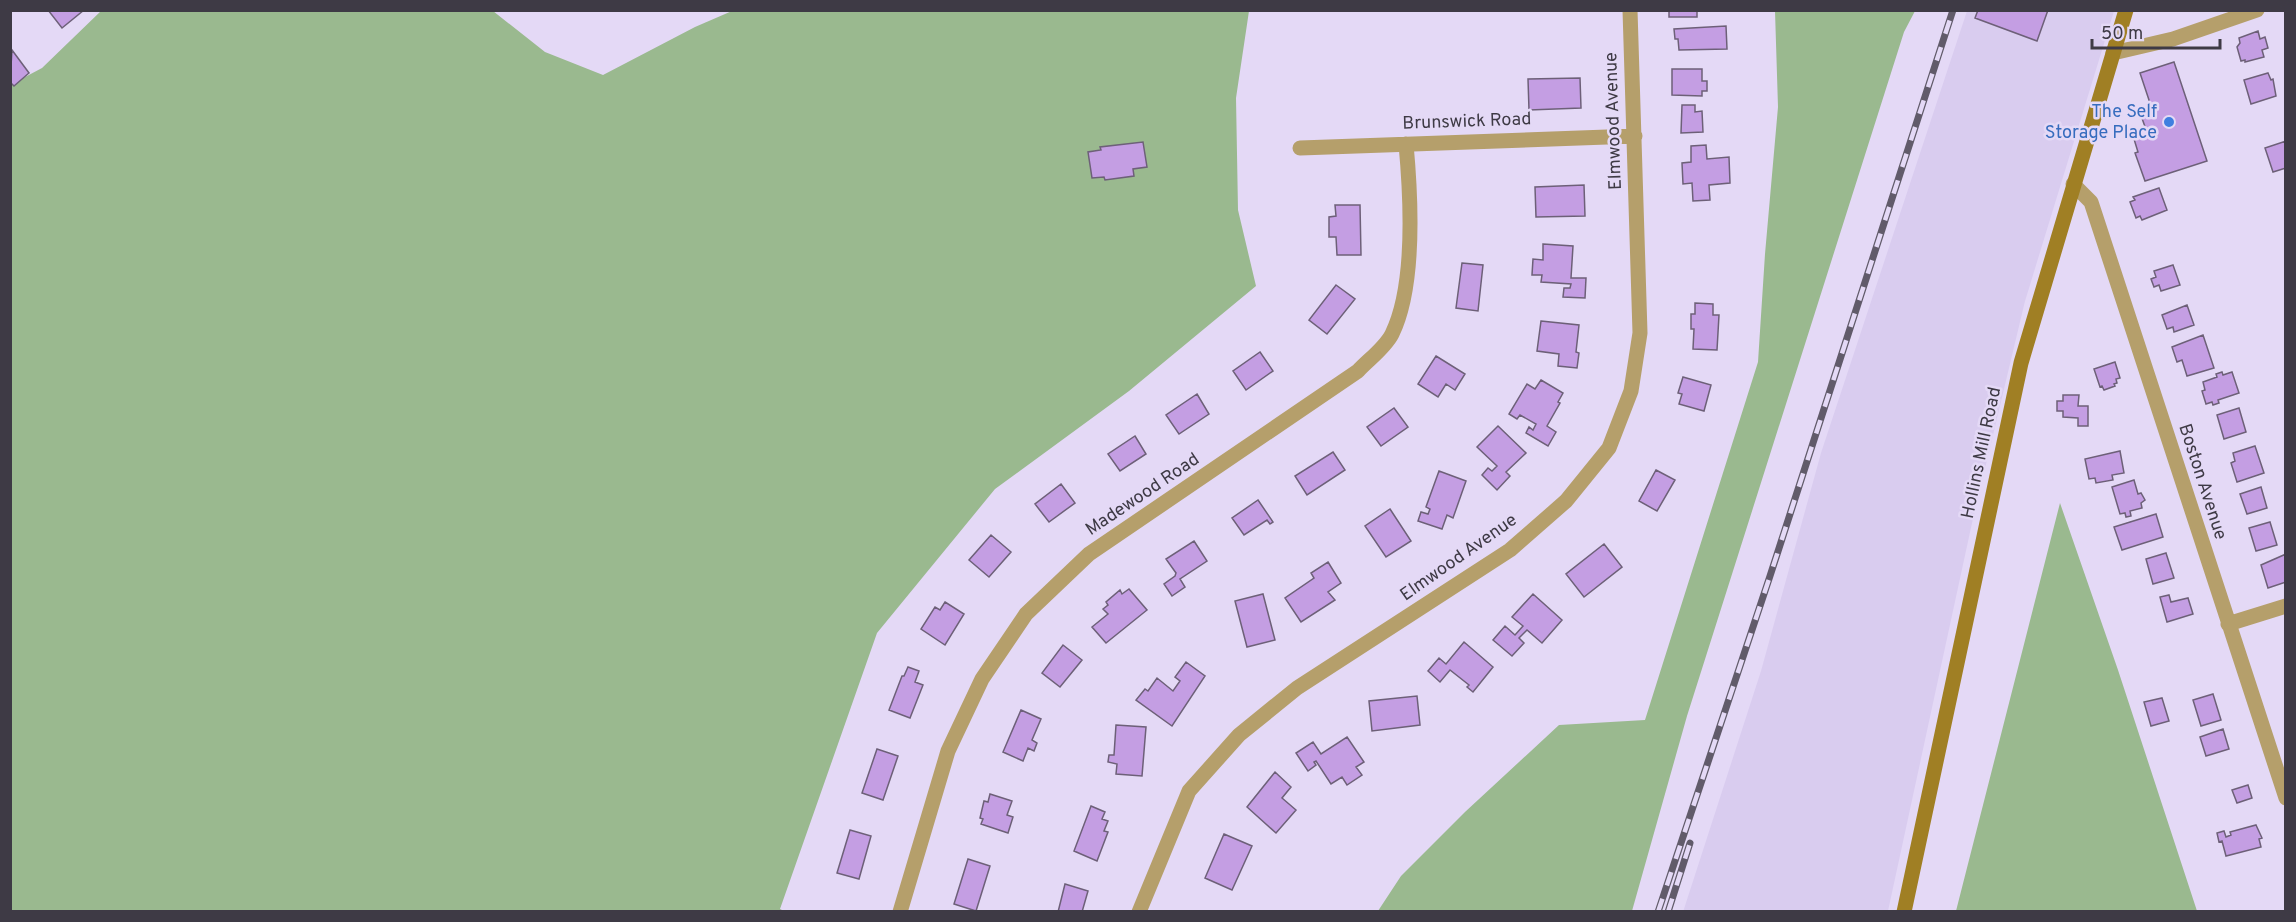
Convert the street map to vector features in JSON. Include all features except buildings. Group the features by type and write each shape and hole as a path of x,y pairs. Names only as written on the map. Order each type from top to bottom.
{"street":[{"name":"Elmwood Avenue","path":"1139,912 1189,791 1239,735 1297,688 1510,550 1566,501 1609,448 1631,392 1640,333 1630,10"},
{"name":"Hollins Mill Road","path":"1904,912 2021,363 2126,10"},
{"path":"2113,53 2173,39 2257,10"},
{"name":"Brunswick Road","path":"1300,148 1635,136"},
{"name":"Madewood Road","path":"900,912 948,751 982,679 1026,614 1089,554 1358,371 1391,336 1405,297 1410,228 1406,144"},
{"name":"Boston Avenue","path":"2073,184 2091,202 2286,798"},
{"path":"2228,624 2286,606"}],"shaded area":[{"path":"1967,11 2114,11 2025,301 1972,523 1888,911 1683,912 1761,671 1821,453"}],"green space":[{"path":"101,11 493,11 545,52 603,75 695,27 732,11 1249,11 1236,98 1238,210 1256,286 1129,391 995,489 877,633 780,909 784,911 11,911 10,85 42,68"},
{"path":"1775,11 1915,11 1904,32 1687,716 1632,911 1378,911 1401,876 1465,812 1559,725 1645,720 1758,362 1778,107"},
{"path":"2060,503 2118,670 2197,911 1956,911"}],"railway":[{"path":"1658,912 1770,576 1953,10"},
{"path":"1668,912 1690,843"}],"place":[{"name":"The Self Storage Place","path":"2169,122"}]}
